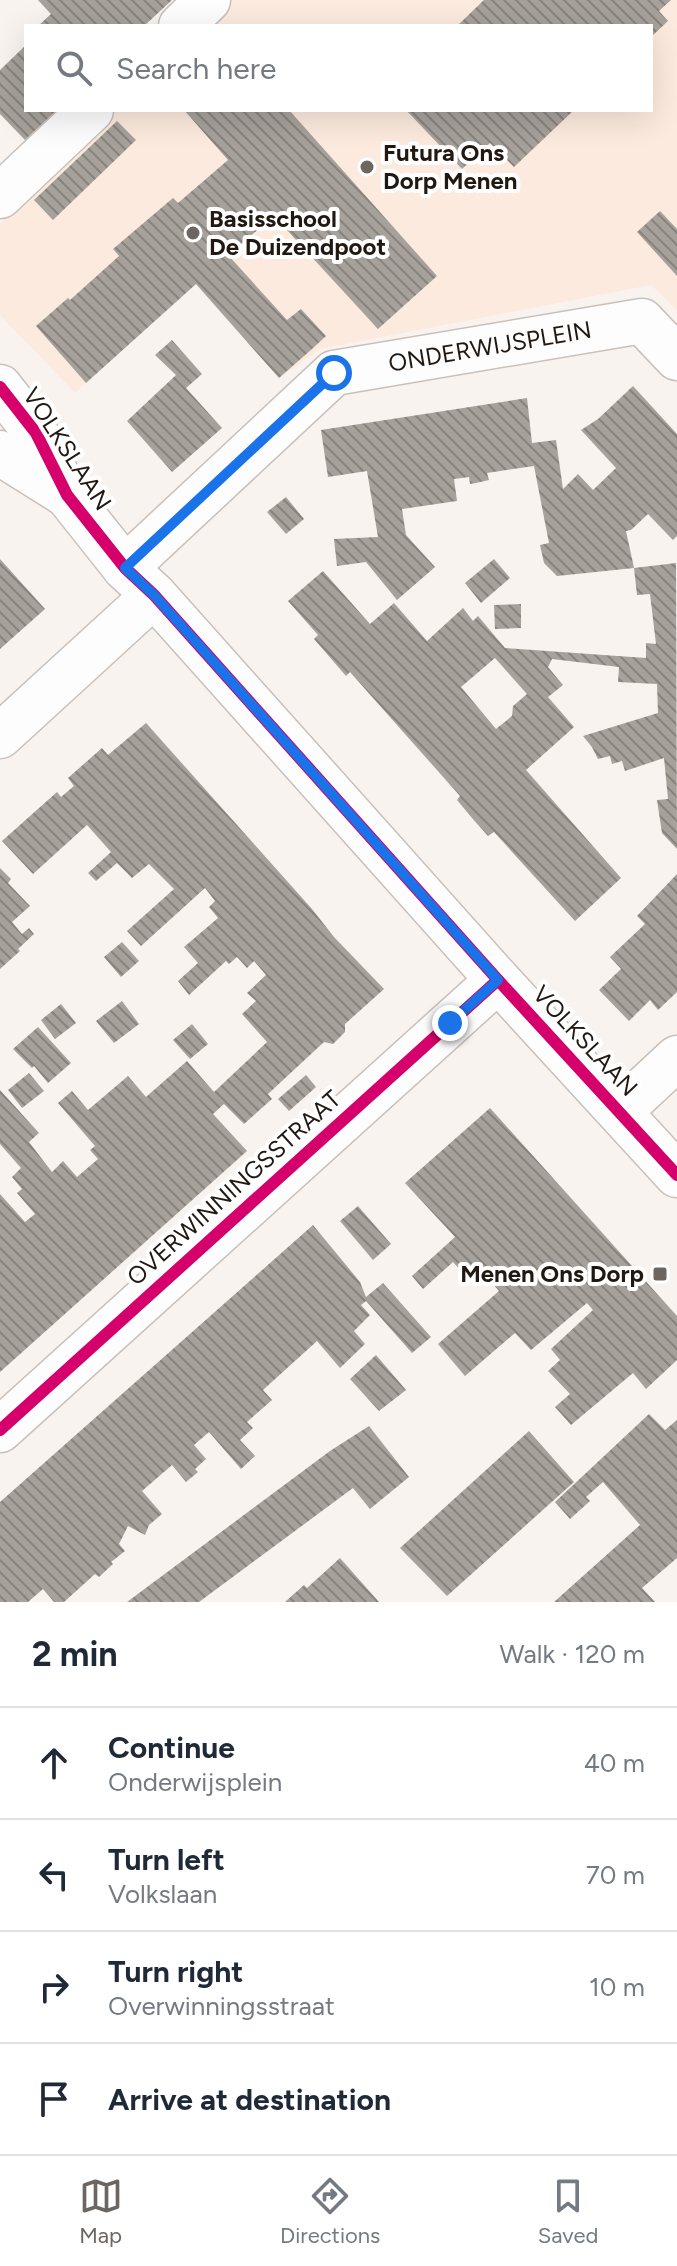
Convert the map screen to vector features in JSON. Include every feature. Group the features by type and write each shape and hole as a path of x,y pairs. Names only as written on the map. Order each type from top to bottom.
{"street":[{"path":"183,24 208,0"},
{"path":"0,196 89,112"},
{"name":"ONDERWIJSPLEIN","path":"140,582 334,373 642,321 677,358"},
{"name":"VOLKSLAAN","path":"0,387 36,433 67,495 140,582 677,1175"},
{"name":"VOLKSLAAN","path":"0,453 67,495"},
{"path":"0,736 140,582"},
{"name":"OVERWINNINGSSTRAAT","path":"0,1430 498,980"},
{"path":"620,1111 677,1058"}],"shaded area":[{"name":"Futura Ons Dorp Menen","path":"226,0 677,0 677,310 651,285 320,349 279,378 196,284 75,393 0,315 0,224 113,112 653,112 653,24 202,24"}],"building":[{"path":"38,0 172,0 146,24 40,24 51,14"},
{"path":"484,0 671,0 659,11 668,21 653,35 653,24 459,24"},
{"path":"24,47 24,112 55,112 25,140 0,114 0,70"},
{"name":"Basisschool De Duizendpoot","path":"186,112 291,112 437,276 378,329 274,216 228,255 287,320 301,309 326,336 312,349 279,378 196,284 86,383 36,326 119,256 113,249 173,198 178,203 228,160"},
{"path":"408,112 572,112 514,167 490,143 462,169"},
{"path":"117,121 136,140 53,220 34,200"},
{"path":"660,211 677,229 677,276 637,232"},
{"path":"172,340 202,374 186,388 222,428 172,472 127,421 176,375 155,355"},
{"path":"633,386 677,434 677,536 673,540 648,514 626,531 634,568 557,576 544,563 540,545 549,543 534,466 487,473 489,480 470,484 469,477 454,479 457,501 402,509 406,535 435,567 397,600 366,562 337,566 334,539 378,537 367,471 328,477 321,430 527,398 532,443 556,440 563,489 578,474 593,490 616,468 581,430 598,419"},
{"path":"286,497 304,519 286,534 267,512"},
{"path":"0,559 45,609 0,649"},
{"path":"494,559 510,578 481,603 465,583"},
{"path":"676,563 677,849 662,833 657,800 668,799 664,758 625,771 622,761 612,764 610,756 598,759 583,736 658,713 657,684 618,682 619,667 552,659 548,667 563,685 548,697 574,727 526,770 621,878 575,921 494,832 488,836 457,800 460,796 350,672 346,676 314,639 318,635 288,601 323,571 370,624 394,603 427,641 463,608 473,621 478,616 505,648 646,658 646,643 656,644 650,594 637,595 634,568","holes":["495,658 527,694 513,706 512,716 496,729 461,687"]},
{"path":"521,604 521,628 495,629 494,605"},
{"path":"146,723 334,937 384,989 345,1024 345,1032 333,1044 324,1042 268,1094 272,1099 244,1124 224,1104 213,1114 247,1151 0,1372 0,1194 25,1222 35,1214 17,1193 22,1189 12,1177 21,1168 0,1144 0,1090 39,1133 29,1142 52,1172 63,1161 77,1177 98,1159 90,1150 95,1146 58,1103 72,1091 88,1110 128,1076 146,1097 187,1061 214,1092 267,1042 242,1014 256,1001 247,993 266,975 254,961 247,968 237,957 229,964 226,961 189,995 178,981 198,963 184,947 218,918 209,907 215,901 205,888 141,946 127,931 174,889 149,864 132,878 117,863 96,881 88,873 111,852 87,825 33,874 2,841 57,792 61,797 74,786 68,778 102,748 108,755"},
{"path":"0,868 11,879 8,883 30,906 12,922 22,934 29,928 34,934 0,969"},
{"path":"677,874 677,992 658,1010 650,1000 629,1021 599,990 621,969 610,957 645,924 637,916"},
{"path":"122,942 139,961 121,977 104,957"},
{"path":"122,1001 139,1024 114,1043 96,1021"},
{"path":"61,1004 76,1023 55,1039 41,1020"},
{"path":"192,1024 208,1044 190,1059 173,1040"},
{"path":"38,1027 71,1063 48,1083 34,1066 32,1068 13,1049"},
{"path":"29,1073 44,1091 22,1108 8,1090"},
{"path":"306,1075 316,1087 289,1111 278,1099"},
{"path":"490,1108 677,1316 677,1360 646,1389 633,1373 571,1425 555,1407 570,1394 548,1371 560,1360 551,1349 593,1310 587,1303 531,1350 515,1333 465,1376 438,1344 499,1291 476,1264 464,1274 453,1262 423,1289 412,1276 455,1237 405,1183"},
{"path":"358,1206 391,1244 373,1260 340,1221"},
{"path":"313,1225 360,1282 366,1297 383,1283 431,1337 412,1353 366,1301 361,1305 370,1315 354,1331 365,1344 340,1368 317,1341 263,1390 272,1400 247,1422 253,1428 240,1440 255,1456 241,1469 209,1432 194,1445 206,1459 195,1469 198,1472 186,1482 172,1465 142,1491 162,1514 149,1525 145,1535 128,1526 119,1544 125,1551 99,1577 95,1574 64,1602 54,1602 43,1589 28,1602 0,1602 0,1502"},
{"path":"376,1355 406,1390 379,1411 350,1379"},
{"path":"649,1414 665,1430 677,1420 677,1558 642,1588 655,1602 554,1602 640,1525 603,1482 586,1497 590,1501 570,1519 555,1502"},
{"path":"369,1426 409,1477 370,1509 353,1488 199,1602 127,1602 330,1451"},
{"path":"529,1431 574,1482 447,1596 400,1548"},
{"path":"340,1558 379,1602 285,1602 304,1585 307,1588"}],"cycle path":[{"path":"0,387 36,433 67,495 125,568 154,595 677,1175"},
{"path":"0,1430 498,980"}],"place":[{"name":"Futura Ons Dorp Menen","path":"367,167"},
{"name":"Basisschool De Duizendpoot","path":"193,233"},
{"name":"Menen Ons Dorp","path":"660,1274"}],"route":[{"path":"334,373 125,568 154,595 498,980 450,1023"}]}
